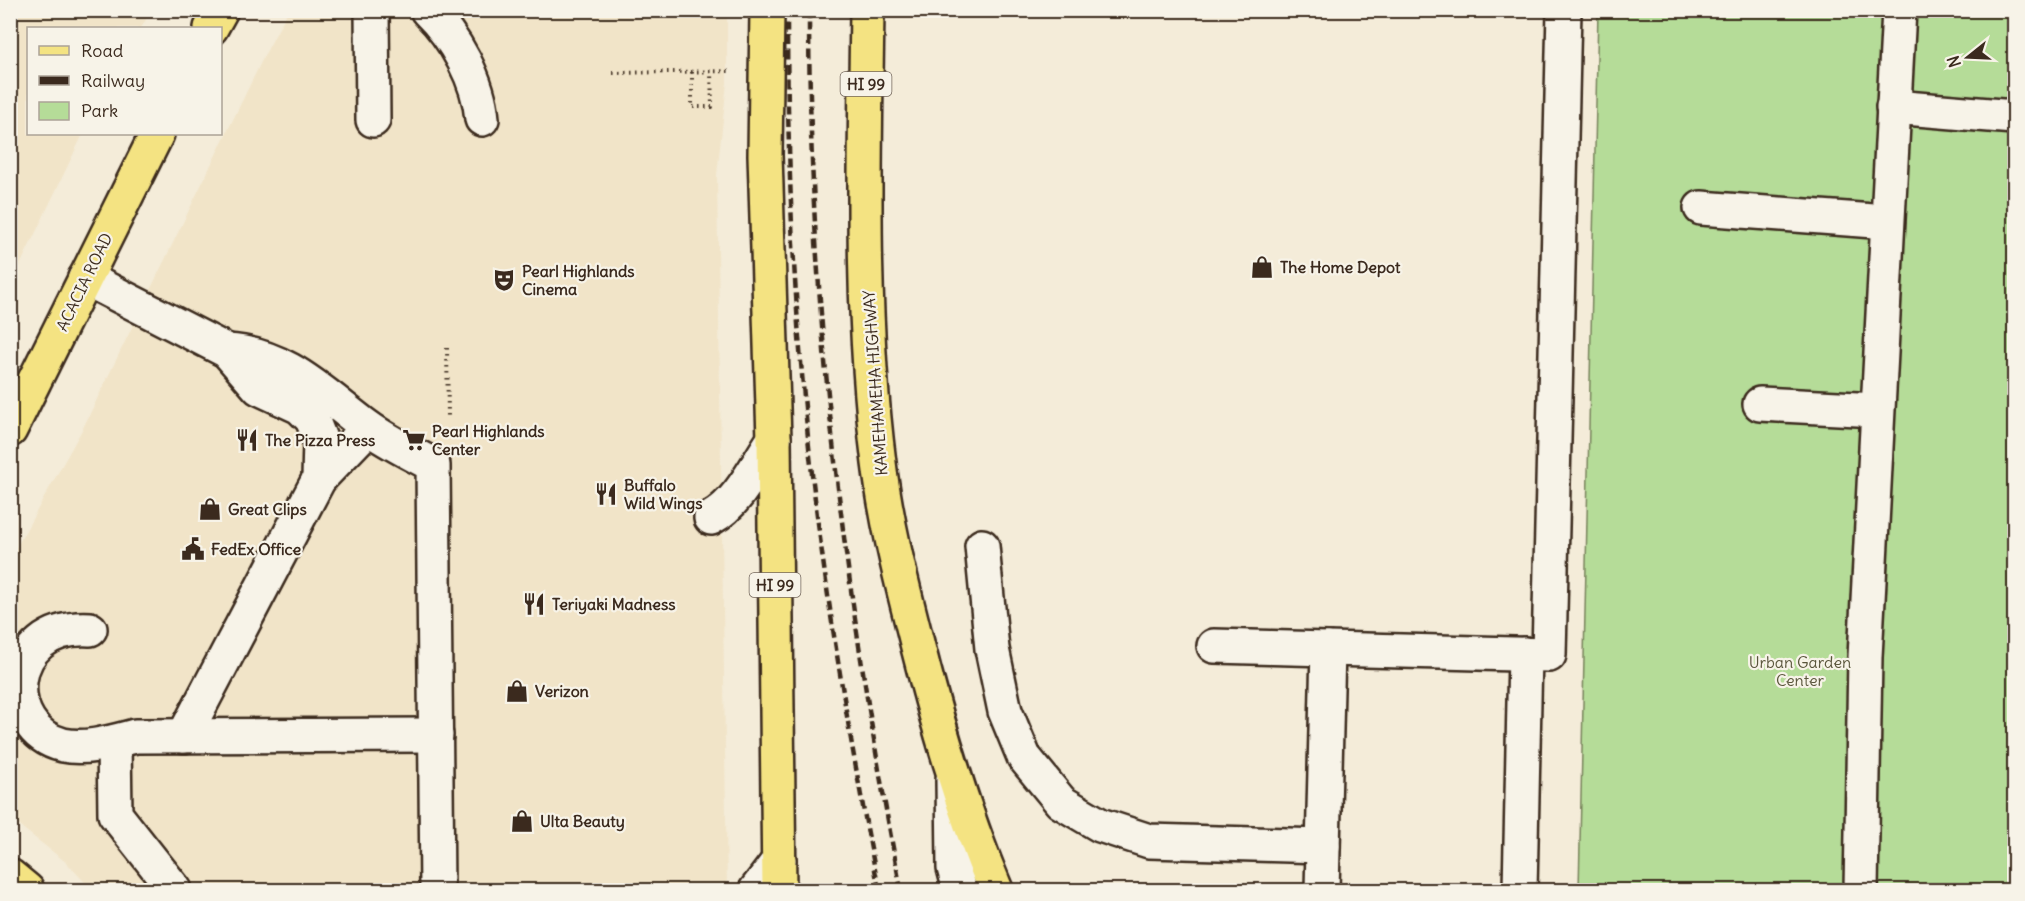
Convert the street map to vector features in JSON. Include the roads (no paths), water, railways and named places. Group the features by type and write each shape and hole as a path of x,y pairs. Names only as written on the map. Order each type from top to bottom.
{"main road":[{"path":"212,27 221,10"},
{"name":"HI 99","path":"767,10 765,155 774,439 779,875"},
{"name":"KAMEHAMEHA HIGHWAY","path":"867,10 865,157 867,280 871,377 879,464 898,568 952,768"},
{"name":"ACACIA ROAD","path":"10,430 156,135"},
{"name":"HI 99","path":"952,768 996,891"},
{"path":"10,876 27,891"}],"street":[{"path":"372,10 373,120"},
{"path":"427,10 437,20 465,64 480,100 482,119"},
{"path":"1214,646 1550,655 1564,10"},
{"path":"1862,891 1865,657 1899,10"},
{"path":"1893,107 2014,117"},
{"path":"1701,208 1887,222"},
{"path":"85,278 227,351 259,387 300,408 312,419 320,439 319,479"},
{"path":"227,351 252,352 299,375 368,428 434,465 437,891"},
{"path":"1760,404 1877,410"},
{"path":"184,736 319,479 368,428"},
{"path":"711,518 722,512 733,500 774,439"},
{"path":"982,546 992,650 1005,711 1024,757 1061,802 1100,825 1149,841 1323,846"},
{"path":"90,629 61,630 45,637 32,649 19,680 19,696 29,720 46,738 62,745 79,746 114,742 135,736 436,735"},
{"path":"1322,891 1328,649"},
{"path":"1520,891 1525,654"},
{"path":"114,742 115,814 175,891"},
{"name":"KAMEHAMEHA HIGHWAY","path":"952,768 954,868 960,891"},
{"path":"756,891 779,875"}],"railway":[{"path":"787,10 794,267 810,459 838,661 879,890"},
{"path":"809,10 816,232 823,342 834,453 863,672 901,890"}],"place":[{"name":"The Home Depot","path":"1262,267"},
{"name":"Pearl Highlands Cinema","path":"504,280"},
{"name":"The Pizza Press","path":"247,440"},
{"name":"Pearl Highlands Center","path":"414,440"},
{"name":"Buffalo Wild Wings","path":"606,494"},
{"name":"Great Clips","path":"210,509"},
{"name":"FedEx Office","path":"193,549"},
{"name":"Teriyaki Madness","path":"534,604"},
{"name":"Verizon","path":"517,691"},
{"name":"Ulta Beauty","path":"522,821"}],"park label":[{"name":"Urban Garden Center","path":"1800,671"}]}
